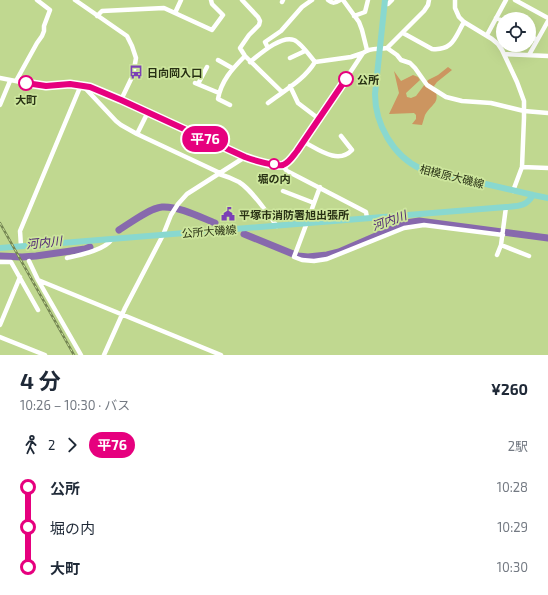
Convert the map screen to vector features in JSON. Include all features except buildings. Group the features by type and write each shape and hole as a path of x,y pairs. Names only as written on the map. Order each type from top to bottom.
{"main road":[{"name":"相模原大磯線","path":"385,2 374,94 375,104 381,126 402,157 412,165 421,169 548,198"},
{"name":"公所大磯線","path":"0,248 520,206 527,203 533,195"}],"street":[{"path":"16,81 42,36 50,10 37,0"},
{"path":"75,0 127,36 132,46 136,58 133,75 121,100"},
{"path":"175,13 181,0"},
{"path":"97,16 102,11 164,8 212,30 223,15 212,4 211,0"},
{"path":"242,0 260,21 259,25 249,35 240,48 250,62 282,92"},
{"path":"268,48 265,42 281,31 302,7 312,0"},
{"path":"0,78 10,81 46,86 70,84 90,87 245,157 262,162 282,165 290,160 304,142 365,52 362,30 359,22 342,0 335,4 328,0"},
{"path":"354,16 365,12 368,0"},
{"path":"385,2 388,4 392,0"},
{"path":"388,48 424,11 429,0"},
{"path":"455,0 455,8 459,17 464,22 487,35 498,44 517,82 524,101 522,167 513,191"},
{"path":"499,12 506,0"},
{"path":"515,0 548,20 529,55"},
{"path":"487,35 496,18"},
{"path":"402,33 432,49 437,49 448,47 464,22"},
{"path":"250,62 268,48 289,39 300,44 316,62"},
{"path":"268,103 304,76 316,62 351,57 380,48 388,48 401,60 415,68 427,84 446,98 462,101 491,103 524,111 548,113"},
{"path":"290,58 305,51"},
{"path":"504,54 548,56"},
{"path":"230,105 218,99 219,93 232,68 245,56"},
{"path":"218,60 232,68"},
{"path":"207,67 197,84 219,93"},
{"path":"0,105 10,81"},
{"path":"81,85 121,125 241,183 277,226"},
{"path":"21,246 20,231 81,85"},
{"path":"290,86 298,103 320,119"},
{"path":"137,134 148,112"},
{"path":"304,142 327,154 339,158 350,153 352,150 341,136"},
{"path":"104,355 177,206 187,194 245,157"},
{"path":"282,165 287,171 366,212 366,218"},
{"path":"522,167 548,168"},
{"path":"320,187 294,257 302,260 314,261 327,259 412,226 503,234"},
{"path":"283,192 314,203"},
{"path":"497,255 501,245 506,207"},
{"path":"67,258 105,246 112,239"},
{"path":"501,245 528,256"},
{"path":"0,262 11,262 38,310"},
{"path":"29,262 80,355"},
{"path":"0,325 20,277"},
{"path":"38,280 221,355"},
{"path":"0,337 45,355"}],"shaded area":[{"path":"448,67 452,70 434,86 437,96 436,100 425,115 422,125 412,124 416,119 416,115 414,113 389,114 399,93 394,71 401,81 413,75 418,77 420,80 406,93 407,97 411,98 416,96 428,80 438,75"}],"waterway":[{"name":"河内川","path":"119,230 146,213 162,207 182,210 215,223"},
{"name":"河内川","path":"244,234 298,256 308,257 339,252 406,223 419,221 548,238"},
{"name":"河内川","path":"0,256 36,256 90,247"}],"railway":[{"path":"0,223 74,355"}],"bus line":[{"name":"平76","path":"26,83 46,86 70,84 90,87 245,157 262,162 282,165 290,160 304,142 346,79"}],"place":[{"name":"日向岡入口","path":"136,72"},
{"name":"公所","path":"346,79"},
{"name":"大町","path":"26,83"},
{"name":"堀の内","path":"274,164"},
{"name":"平塚市消防署旭出張所","path":"228,214"}]}
